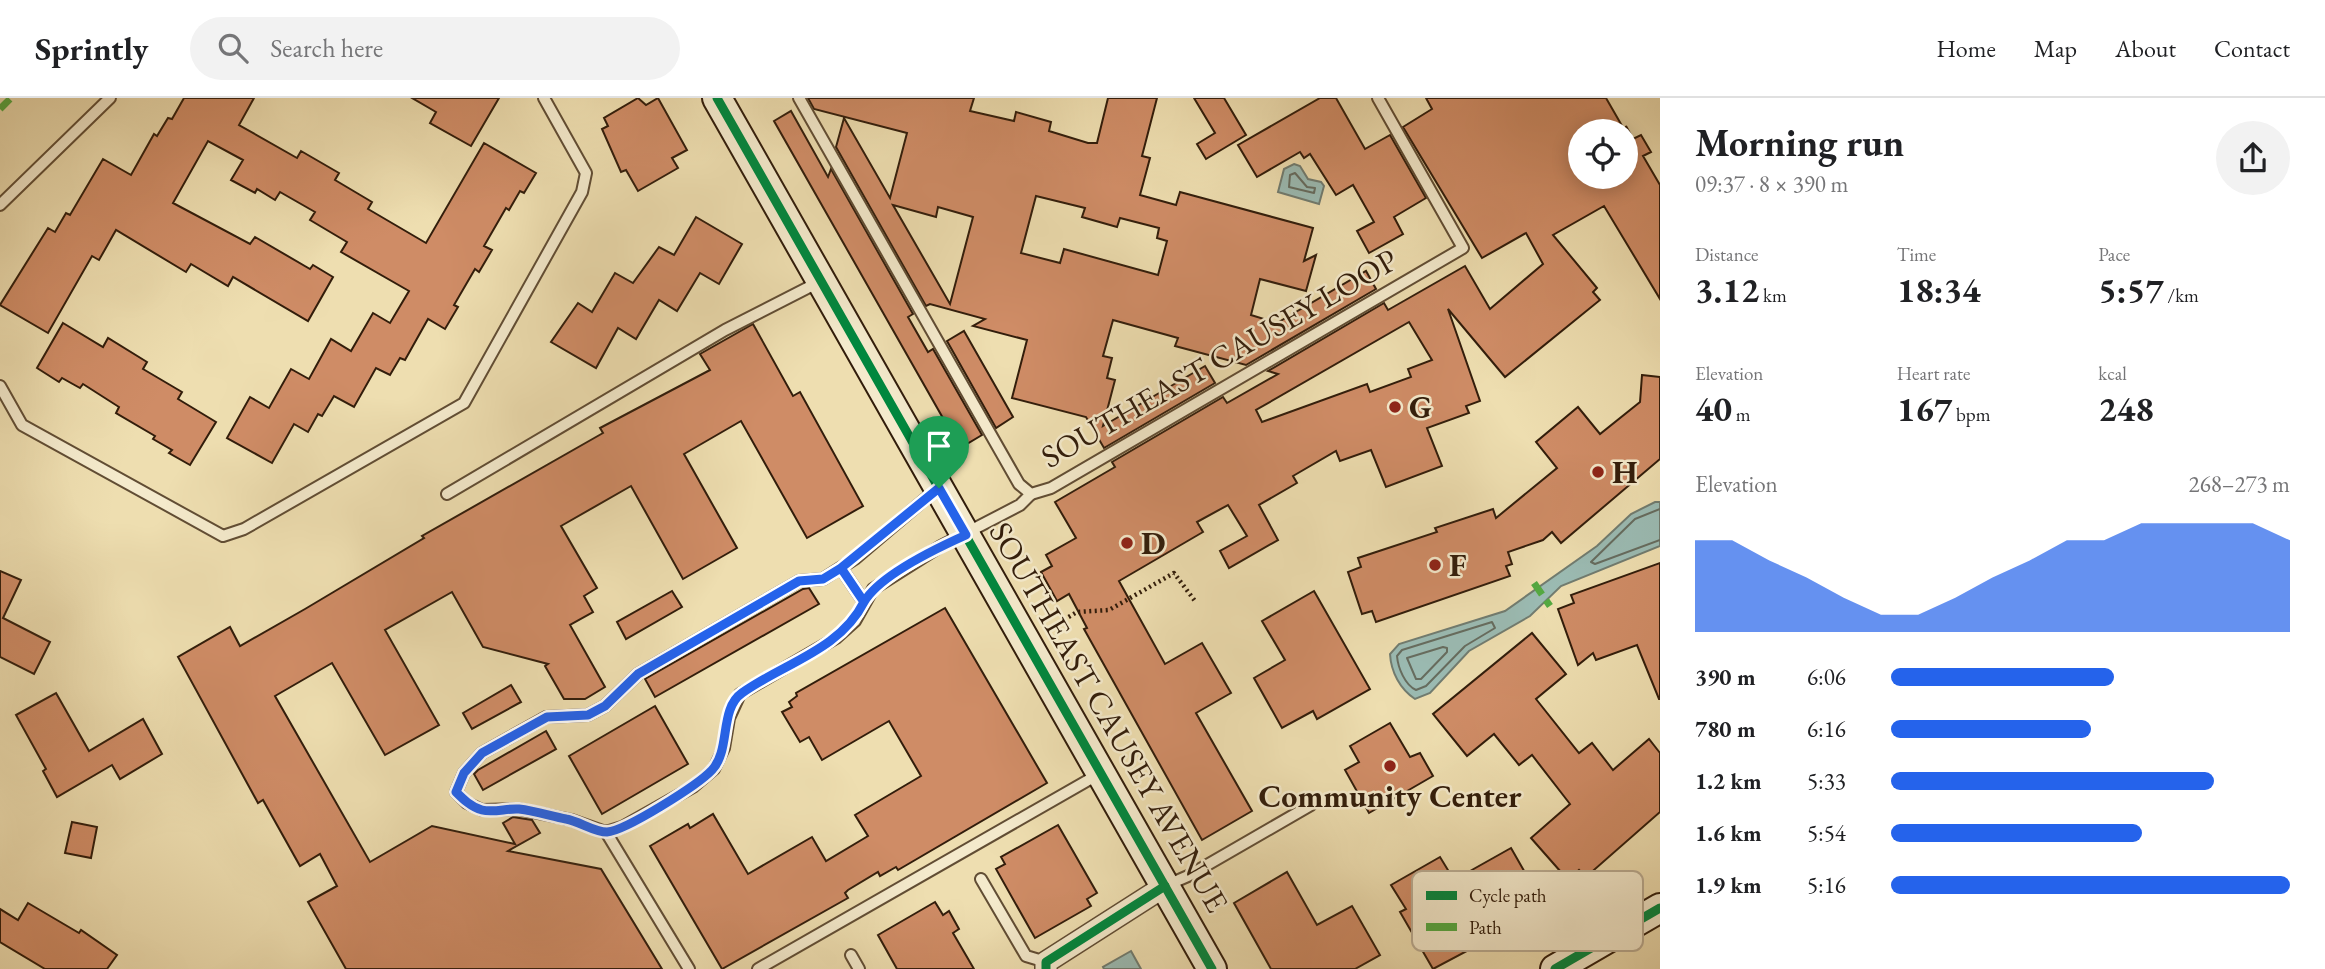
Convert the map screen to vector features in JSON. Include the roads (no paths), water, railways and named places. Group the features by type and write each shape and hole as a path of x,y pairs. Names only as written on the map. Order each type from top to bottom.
{"street":[{"name":"SOUTHEAST CAUSEY AVENUE","path":"717,98 1212,969"},
{"path":"1046,965 1165,886"},
{"path":"1643,918 1660,908"},
{"path":"1555,969 1586,951"}],"lane":[{"path":"0,205 110,98"},
{"name":"SOUTHEAST CAUSEY LOOP","path":"799,98 1019,484 1031,494 1051,488 1463,248 1381,99"},
{"path":"0,386 22,425 223,536 244,529 464,403 582,192 586,173 548,100"},
{"path":"447,494 725,330 821,281"},
{"path":"939,488 841,568 823,579 799,581 638,674 605,706 588,715 547,717 482,753 464,773 456,792 467,803 482,810 518,809 572,820 606,832 622,827 693,787 714,769 724,748 729,718 740,694 836,638 855,621 873,589 941,546 1020,505 1031,494"},
{"path":"841,568 864,602"},
{"path":"758,969 1101,773"},
{"path":"1165,886 1188,876 1311,805"},
{"path":"606,832 690,969"},
{"path":"981,879 1026,956 1046,965"},
{"path":"851,955 859,969"}],"water":[{"path":"1294,164 1300,166 1308,179 1321,182 1324,186 1319,204 1278,192 1284,169"},
{"path":"1660,502 1660,546 1561,586 1530,616 1469,651 1430,693 1415,699 1401,685 1394,674 1390,654 1399,644 1505,611 1597,546 1631,514"},
{"path":"1131,951 1141,969 1104,969 1103,967"}],"place":[{"name":"G","path":"1395,407"},
{"name":"H","path":"1598,472"},
{"name":"D","path":"1127,543"},
{"name":"F","path":"1435,565"},
{"name":"Community Center","path":"1390,766"}]}
